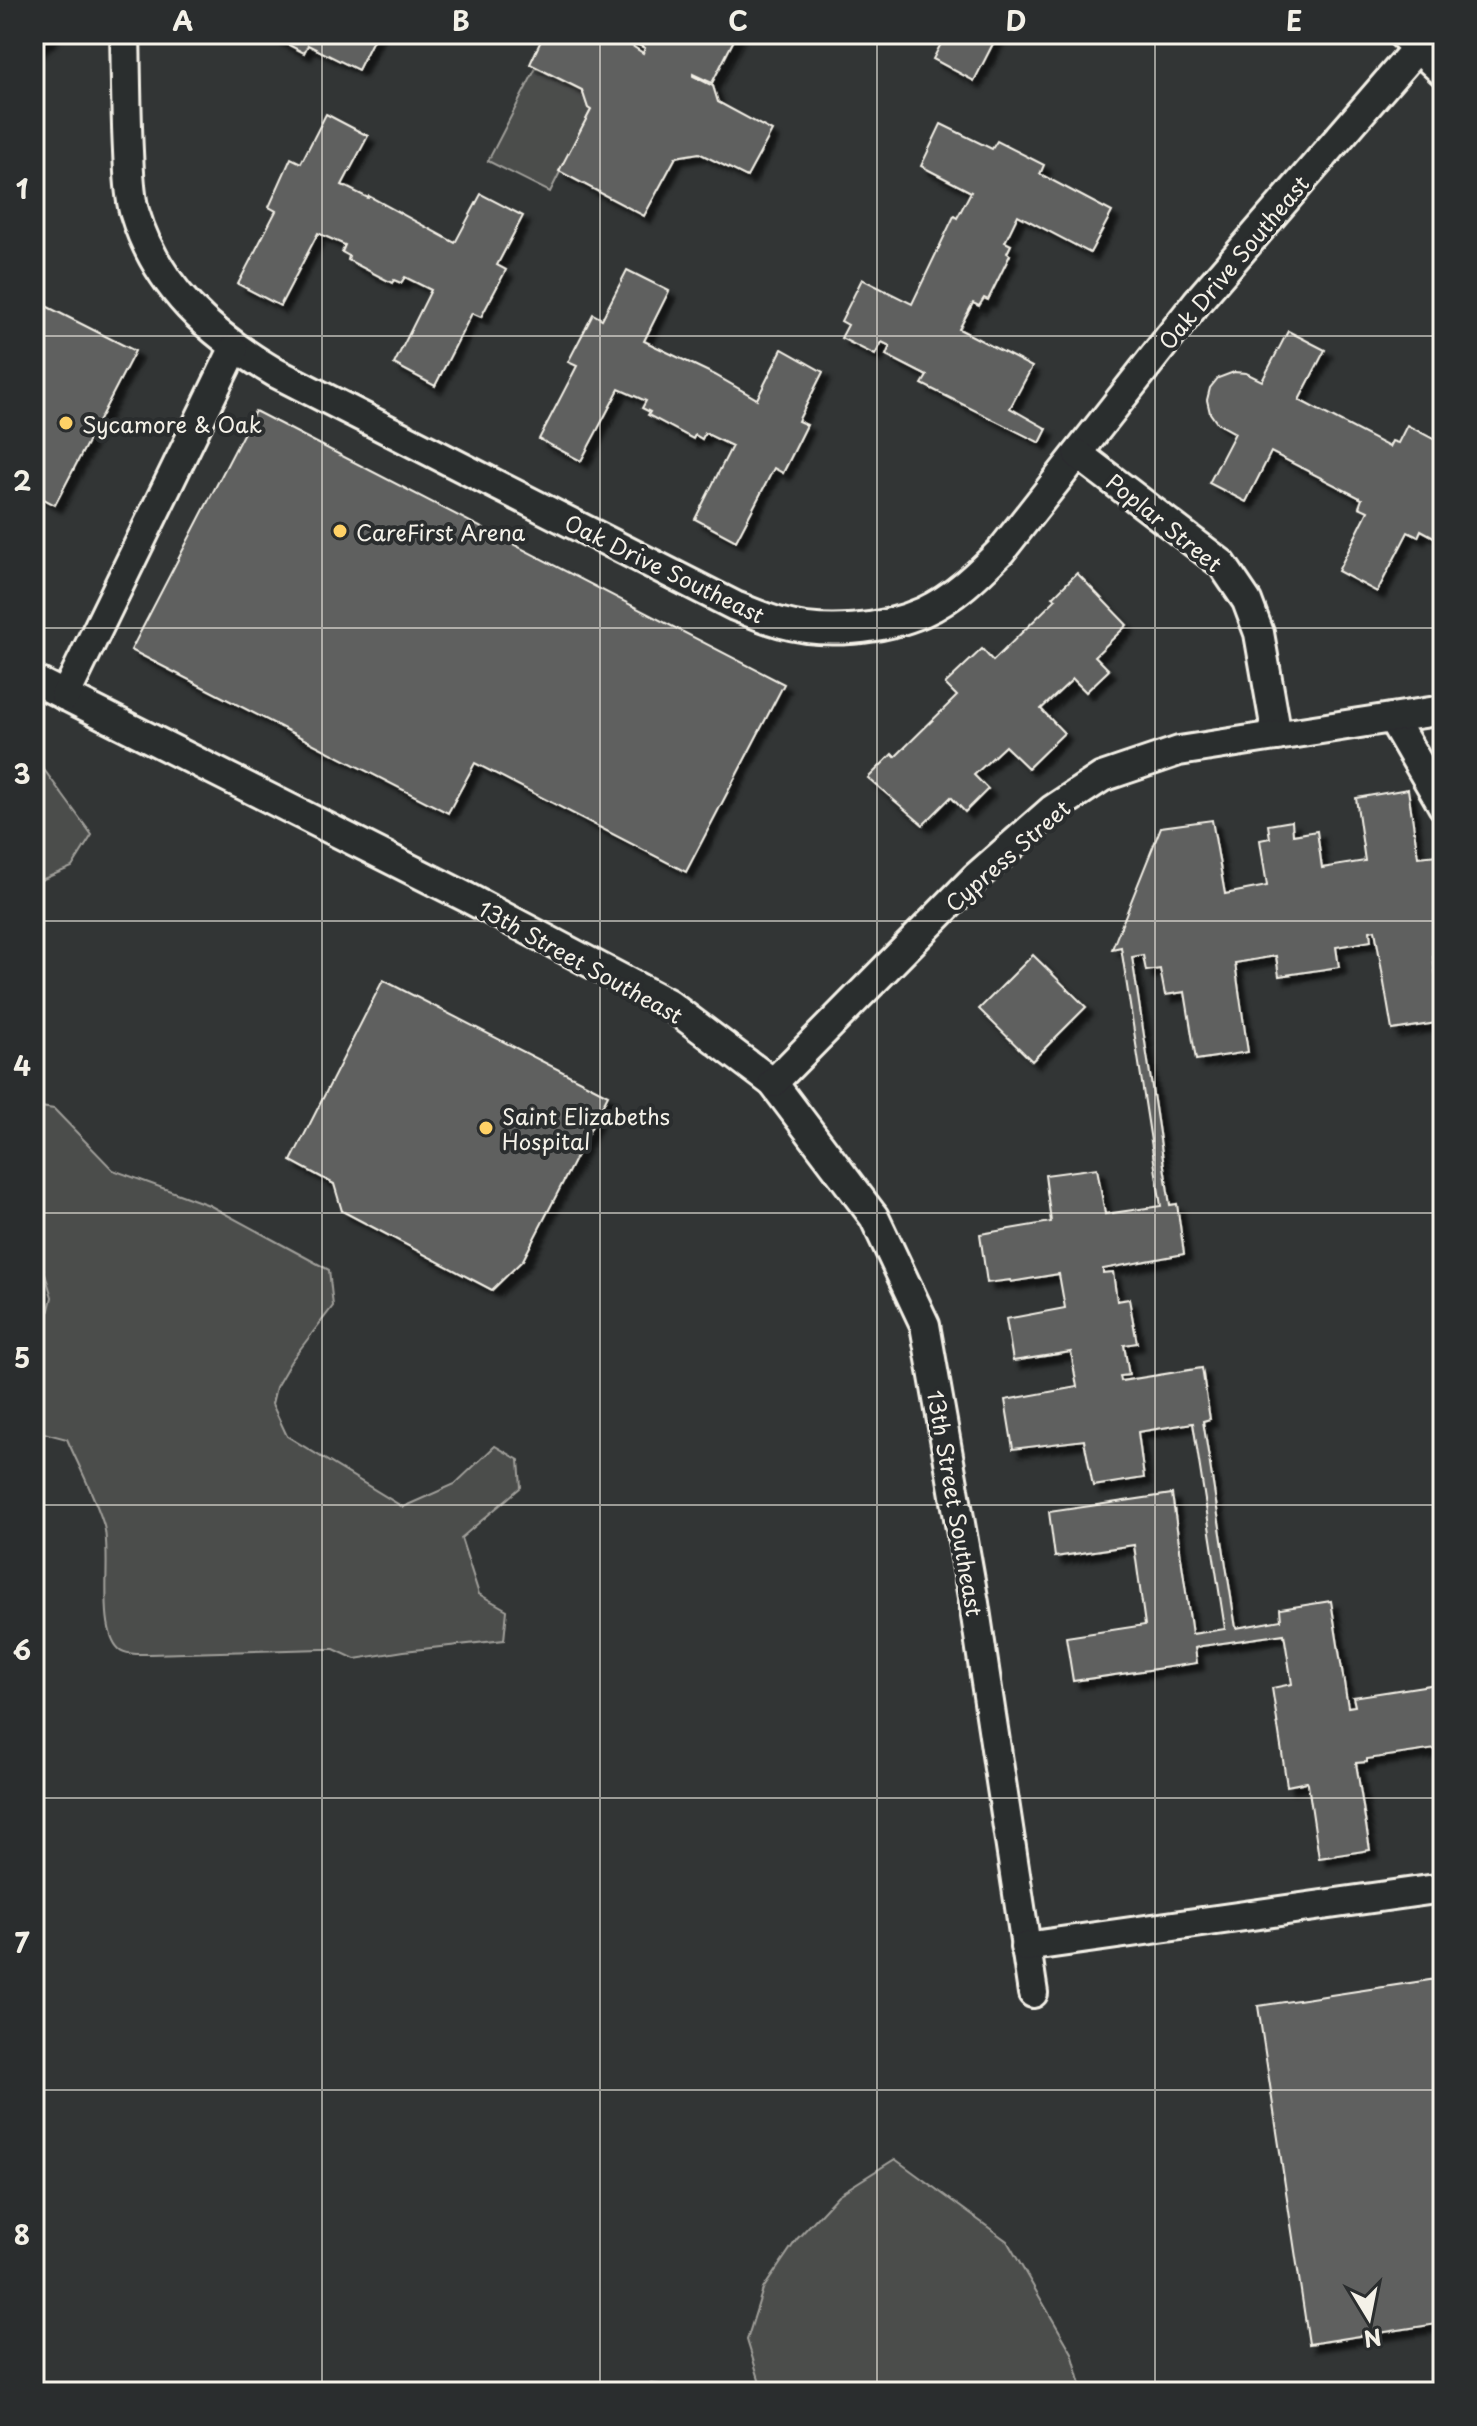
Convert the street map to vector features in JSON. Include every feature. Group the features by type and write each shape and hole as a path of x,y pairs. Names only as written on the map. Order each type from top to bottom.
{"street":[{"name":"Oak Drive Southeast","path":"125,34 127,135 134,210 145,242 165,279 203,321 234,349 735,606 784,624 826,631 870,627 923,612 966,585 1001,551 1197,302 1416,38"},
{"path":"1416,38 1443,72"},
{"path":"65,696 234,349"},
{"name":"Poplar Street","path":"1078,454 1222,564 1247,601 1259,633 1277,736"},
{"name":"13th Street Southeast","path":"34,680 468,898 667,1003 773,1083 874,1217 925,1325 974,1603 1033,1993"},
{"name":"Cypress Street","path":"773,1083 976,877 1052,810 1102,777 1179,751 1443,710"},
{"path":"1392,718 1443,806"},
{"path":"1025,1947 1443,1888"}],"shaded area":[{"path":"536,68 582,90 591,110 550,192 488,161"},
{"path":"34,756 92,835 72,867 34,883"},
{"path":"34,1106 54,1109 113,1170 209,1205 329,1270 333,1306 291,1361 276,1387 272,1404 287,1436 403,1507 455,1484 495,1446 519,1460 521,1487 461,1538 479,1594 507,1610 504,1640 355,1659 334,1649 142,1654 119,1649 108,1625 106,1539 96,1504 67,1439 36,1431 34,1427 34,1373 52,1297 34,1238"},
{"path":"895,2159 1007,2241 1072,2353 1083,2392 763,2392 747,2340 763,2289 797,2239 838,2195"}],"building":[{"path":"34,34 52,34 35,50"},
{"path":"268,34 376,34 358,70 308,45 304,53"},
{"path":"544,34 585,34 607,45 623,40 643,53 645,48 626,39 629,34 737,34 712,83 693,76 713,86 718,102 772,131 747,177 699,153 676,157 644,216 559,171 591,110 582,90 530,64"},
{"path":"946,34 998,34 974,81 933,59"},
{"path":"326,114 368,136 342,185 369,196 455,243 481,194 523,216 497,265 506,270 481,317 472,313 435,386 394,364 431,290 405,277 401,283 394,280 392,283 348,260 349,256 342,252 345,245 318,233 280,306 238,284 276,211 269,207 291,158 301,163"},
{"path":"941,124 992,149 997,141 1044,165 1040,174 1112,212 1090,253 1018,215 1005,242 1011,245 1007,253 1010,255 988,300 984,298 979,306 973,303 959,329 1032,367 1010,408 1047,429 1040,443 922,384 927,376 886,355 890,346 882,342 875,355 841,338 848,325 841,321 862,279 912,304 954,216 957,218 971,192 921,166"},
{"path":"627,270 669,291 644,341 757,399 782,349 823,372 798,421 807,425 783,473 774,468 736,541 695,519 732,446 705,433 702,439 695,435 693,439 648,415 650,412 642,408 646,401 619,389 581,461 539,439 577,366 568,362 593,314 602,319"},
{"name":"Sycamore & Oak","path":"34,300 135,351 55,505 34,494"},
{"path":"1288,331 1325,350 1299,400 1389,447 1392,441 1398,443 1407,425 1443,444 1443,542 1421,530 1418,537 1408,532 1377,592 1338,571 1368,511 1359,507 1362,499 1271,452 1246,502 1209,483 1235,433 1217,423 1210,413 1207,400 1210,388 1218,378 1234,372 1246,373 1262,381"},
{"name":"CareFirst Arena","path":"255,411 784,684 686,872 475,763 448,813 131,650"},
{"path":"1077,573 1127,625 1095,656 1109,670 1086,692 1073,679 1041,709 1064,733 1028,768 1005,746 974,775 988,789 965,812 951,797 923,825 868,778 892,754 895,757 957,696 945,684 982,649 993,661 1056,599 1053,597"},
{"path":"1408,789 1418,857 1438,855 1443,881 1443,954 1433,956 1443,1022 1392,1030 1375,930 1370,931 1371,941 1336,947 1339,967 1279,976 1276,956 1235,963 1248,1052 1196,1060 1185,992 1165,995 1160,969 1146,971 1143,955 1132,957 1170,1205 1177,1204 1184,1254 1103,1269 1103,1273 1113,1272 1117,1301 1129,1299 1137,1343 1124,1345 1129,1375 1120,1376 1121,1381 1202,1368 1210,1419 1203,1421 1236,1628 1281,1620 1280,1609 1331,1601 1348,1707 1355,1706 1353,1697 1443,1683 1443,1748 1356,1763 1370,1850 1319,1858 1308,1784 1287,1786 1272,1688 1292,1684 1284,1634 1195,1648 1197,1663 1073,1681 1066,1637 1145,1625 1134,1545 1055,1557 1049,1512 1172,1494 1192,1634 1225,1629 1193,1423 1138,1432 1144,1478 1093,1486 1084,1440 1013,1449 1005,1400 1077,1387 1071,1352 1013,1361 1006,1319 1065,1308 1059,1274 987,1283 980,1234 1051,1222 1045,1175 1097,1168 1105,1214 1161,1206 1121,947 1112,949 1161,827 1212,820 1225,894 1267,886 1260,840 1270,838 1268,825 1292,821 1293,835 1317,831 1322,868 1365,861 1356,798"},
{"path":"1033,955 1086,1007 1032,1061 979,1009"},
{"path":"383,980 608,1095 523,1260 492,1290 342,1211 334,1184 291,1161"},
{"path":"1443,1978 1443,2323 1309,2344 1258,2006"},
{"path":"650,2384 671,2386 683,2392 624,2392"}],"place":[{"name":"Sycamore & Oak","path":"66,423"},
{"name":"CareFirst Arena","path":"340,531"},
{"name":"Saint Elizabeths Hospital","path":"486,1128"}]}
